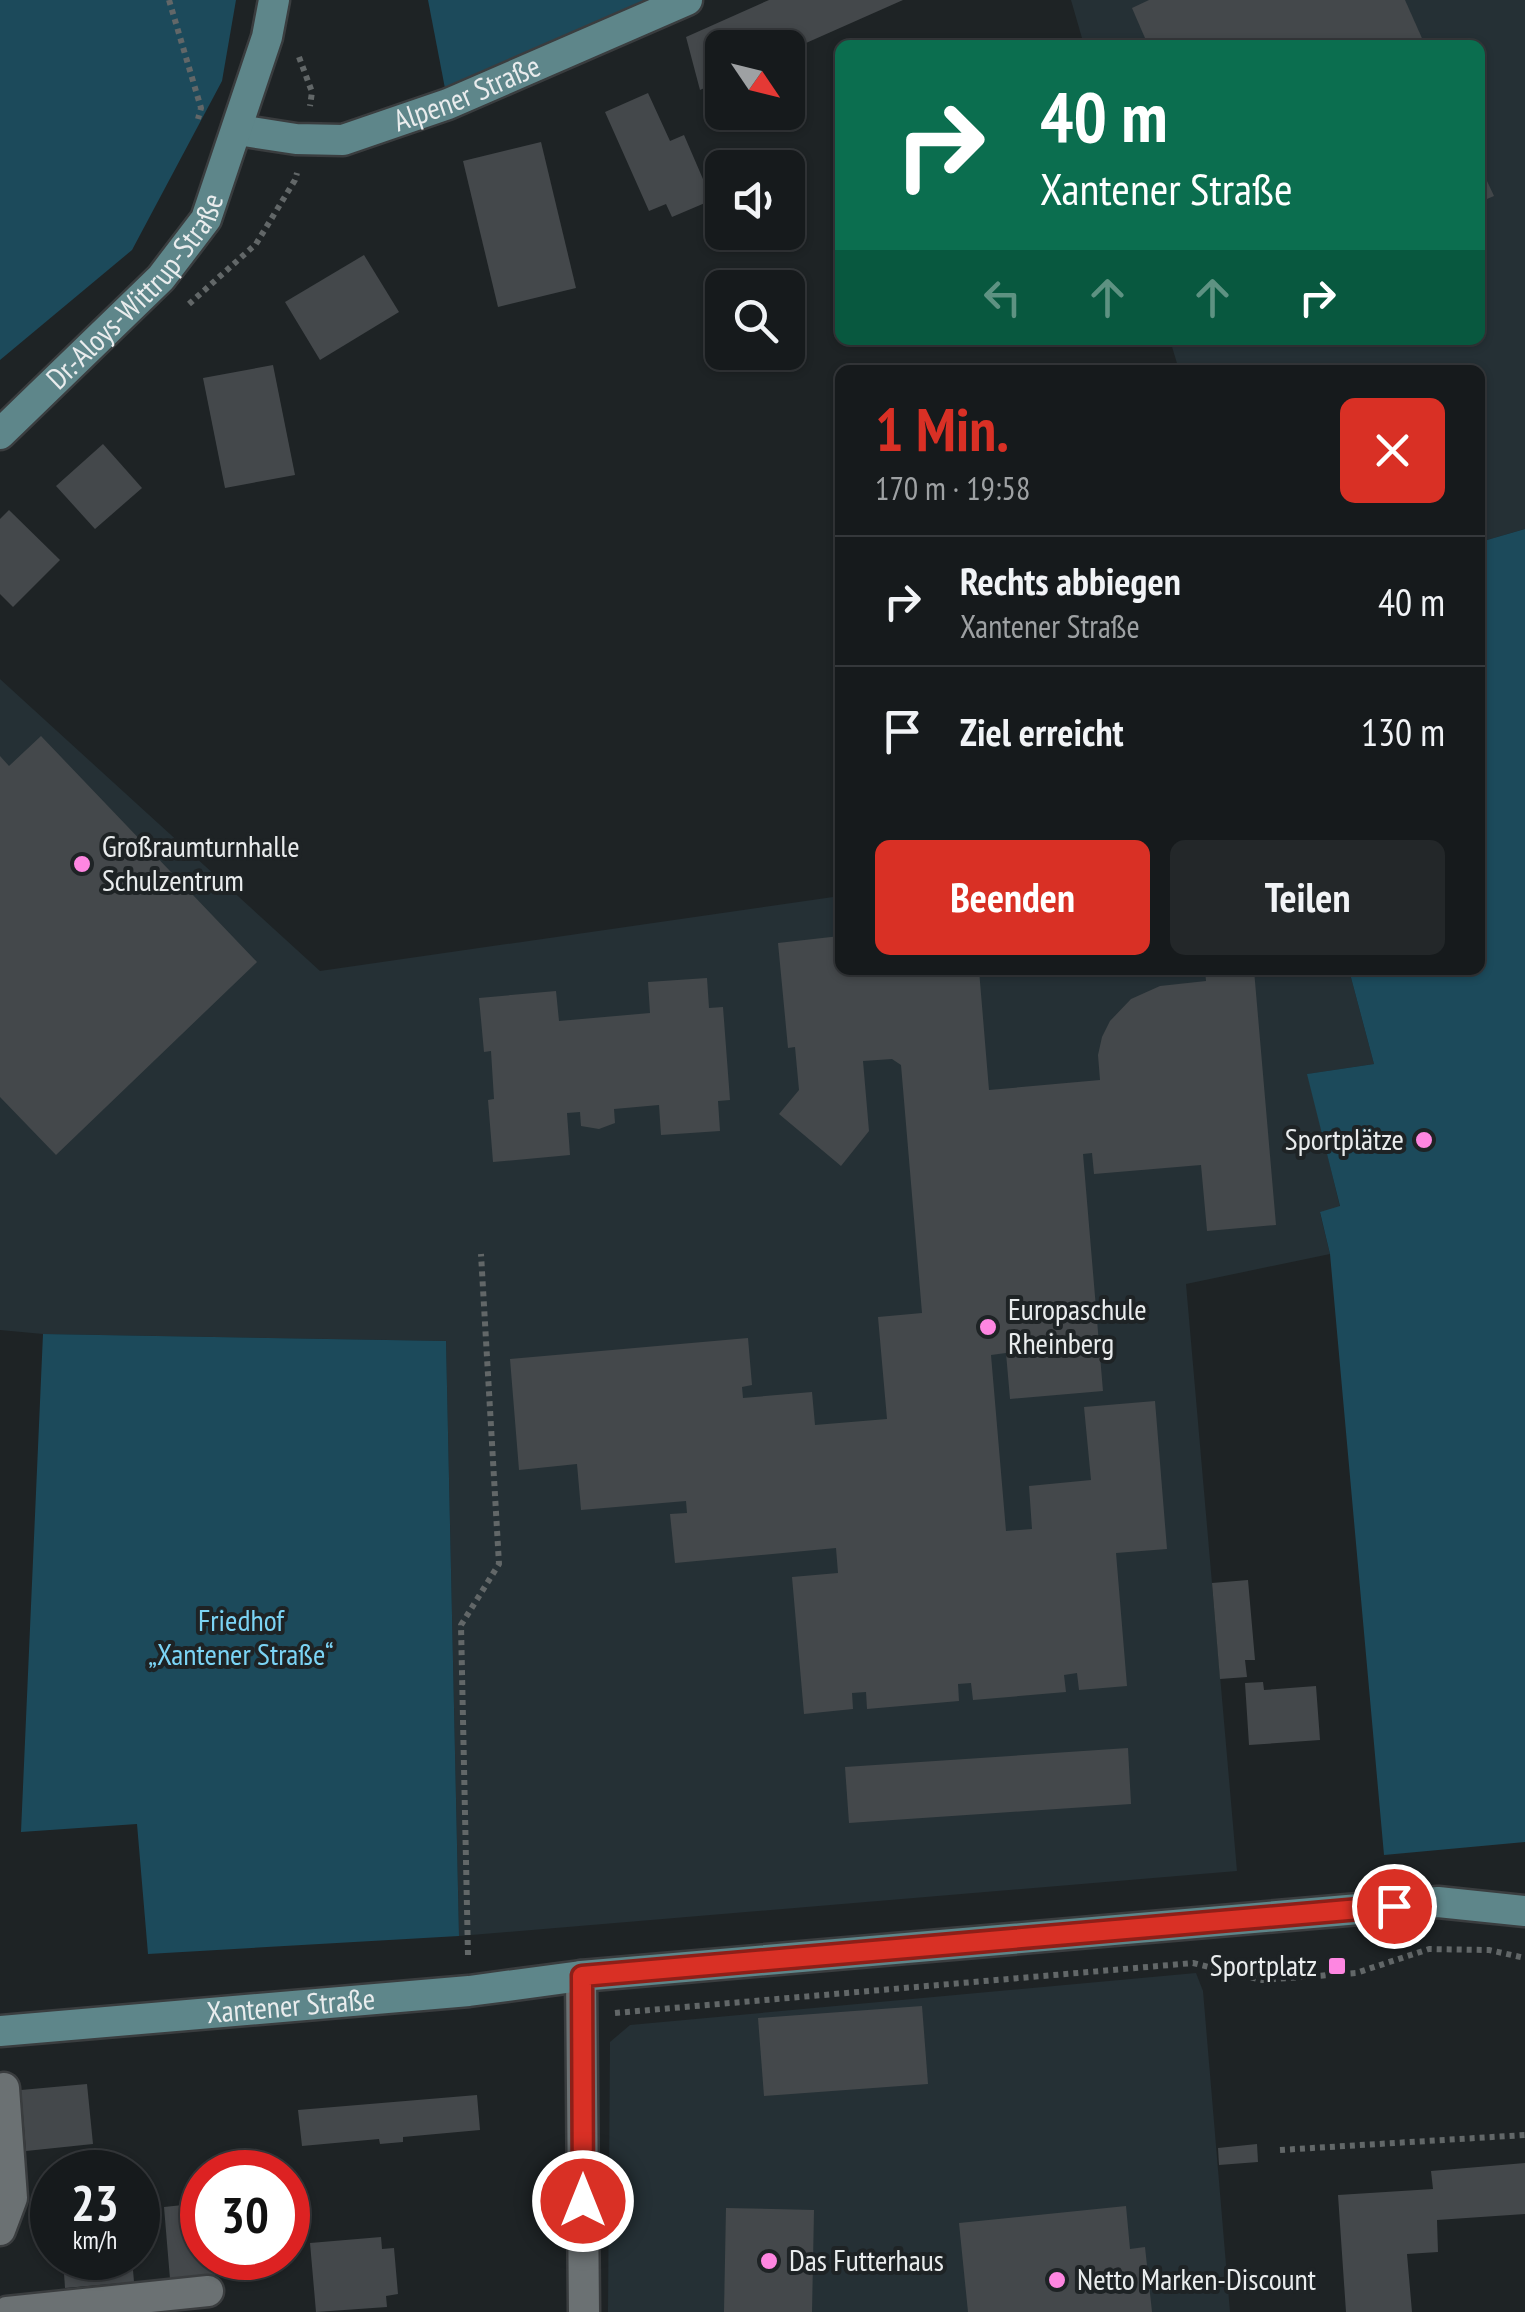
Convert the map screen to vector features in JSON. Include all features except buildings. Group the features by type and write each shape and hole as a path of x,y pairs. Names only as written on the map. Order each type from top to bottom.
{"street":[{"name":"Dr.-Aloys-Wittrup-Straße","path":"0,434 161,278 206,219 267,37 274,0"},
{"name":"Alpener Straße","path":"238,130 343,140 448,104 687,0"},
{"name":"Xantener Straße","path":"0,2030 1438,1902 1525,1911"},
{"path":"582,1976 584,2312"},
{"path":"0,2230 12,2198 4,2088"},
{"path":"7,2312 208,2292"}],"path":[{"path":"169,0 201,108 197,126"},
{"path":"469,1991 461,1625 499,1564 481,1254"},
{"path":"581,2016 1193,1963 1262,1980 1356,1973 1429,1949 1489,1950 1525,1958"},
{"path":"1280,2150 1525,2136"}],"shaded area":[{"path":"1071,0 1525,0 1525,529 1485,541 1485,365 1178,365 1172,345 1485,345 1485,40 1083,40"},
{"path":"0,679 320,971 835,897 835,975 1350,975 1374,1064 1308,1074 1340,1207 1320,1213 1330,1254 1186,1284 1237,1871 459,1936 446,1341 0,1330"},
{"path":"1196,1973 1203,1991 1230,2312 608,2312 610,2042 630,2025"}],"green space":[{"path":"0,0 236,0 222,81 132,250 0,360"},
{"path":"428,0 687,0 448,104"},
{"name":"Sportplätze","path":"1525,529 1525,1842 1384,1855 1330,1254 1320,1212 1340,1206 1307,1074 1374,1064 1350,975 1485,975 1485,541"},
{"name":"Friedhof „Xantener Straße“","path":"43,1334 446,1341 459,1936 148,1954 137,1824 21,1832"}],"place":[{"name":"Großraumturnhalle Schulzentrum","path":"82,864"},
{"name":"Sportplätze","path":"1424,1140"},
{"name":"Europaschule Rheinberg","path":"988,1327"},
{"name":"Sportplatz","path":"1337,1966"},
{"name":"Das Futterhaus","path":"769,2261"},
{"name":"Netto Marken-Discount","path":"1057,2280"}],"route":[{"path":"583,2201 582,1976 1394,1906"}]}
